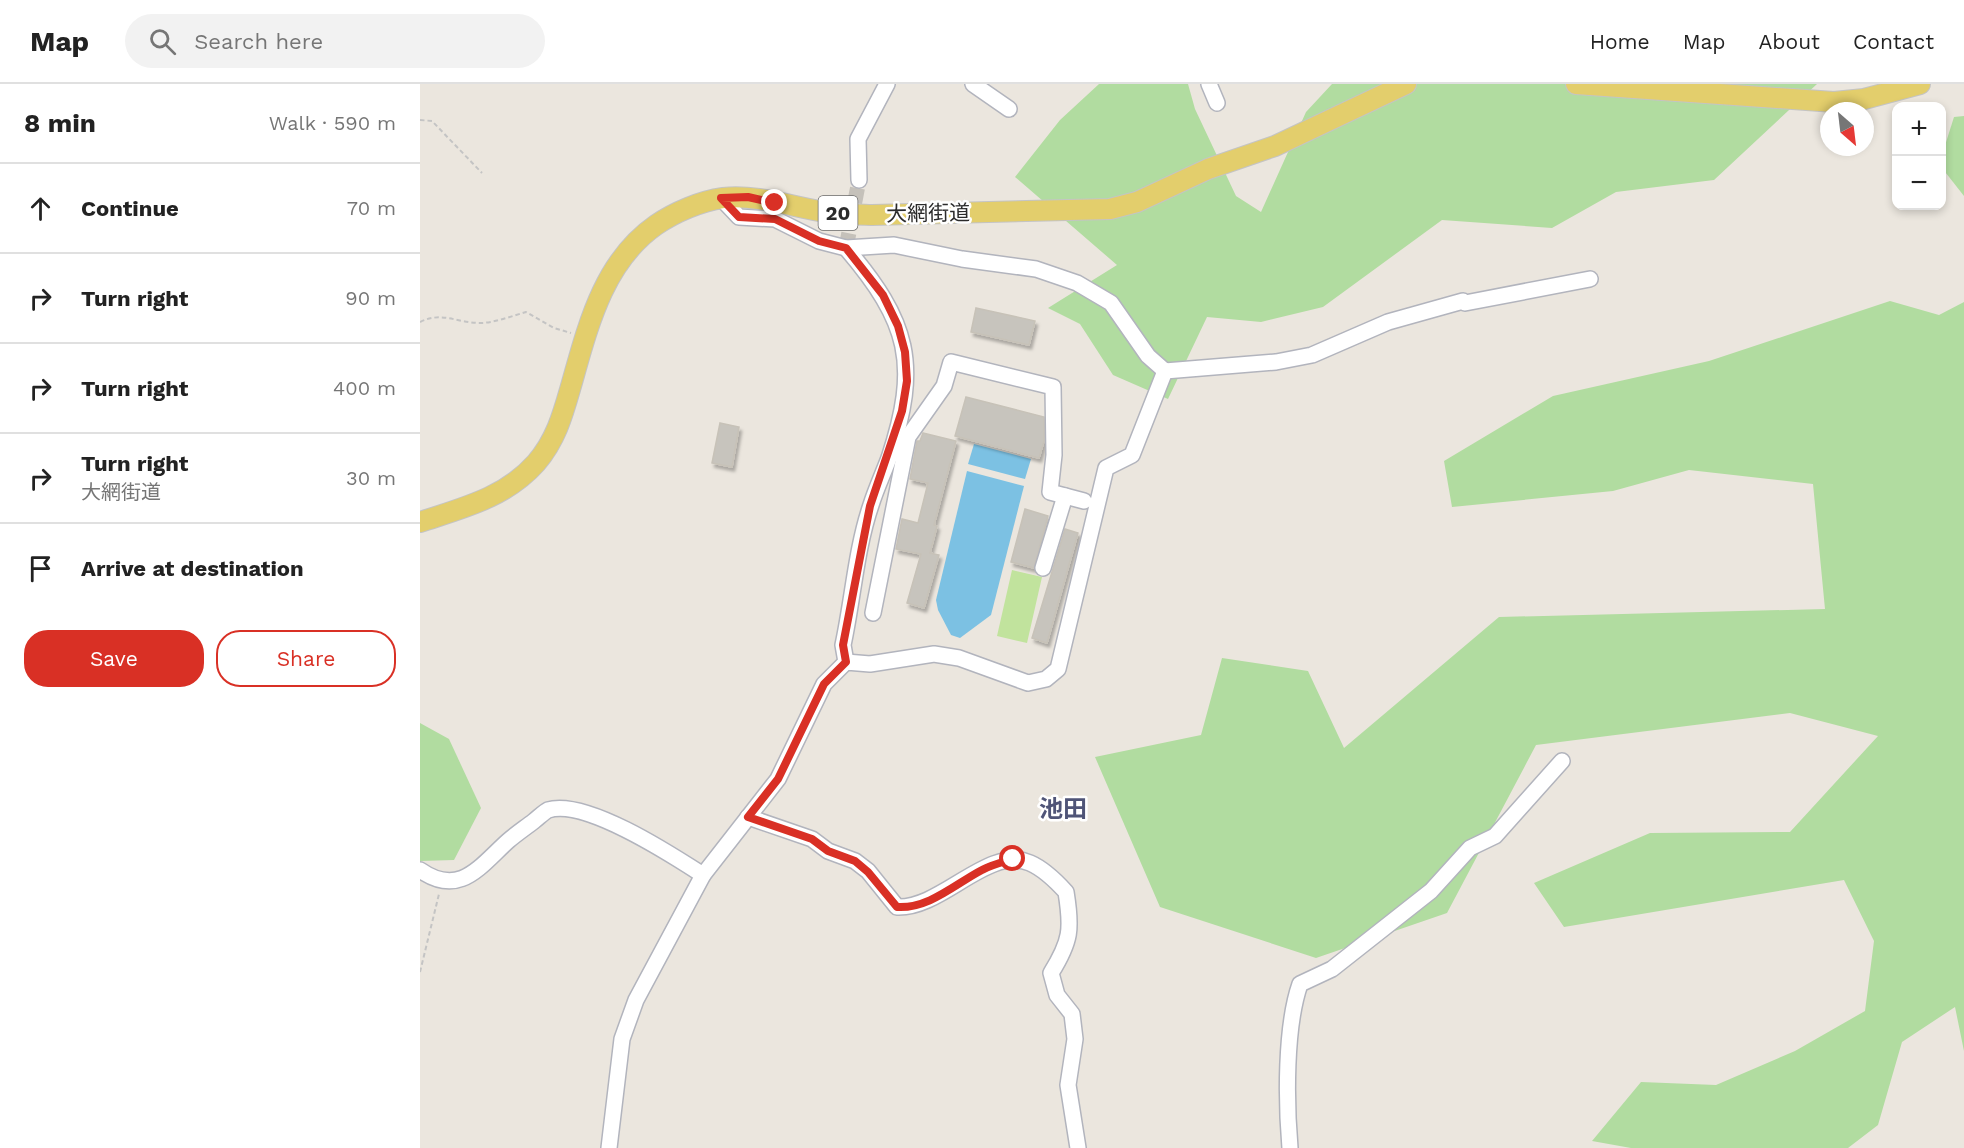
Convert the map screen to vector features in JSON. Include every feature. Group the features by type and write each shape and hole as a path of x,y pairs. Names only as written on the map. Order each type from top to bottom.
{"main road":[{"name":"大網街道","path":"420,522 478,503 507,489 536,463 559,429 585,337 600,295 612,272 643,234 668,216 721,198 748,197 832,213 872,215 1110,210 1137,202 1208,169 1275,146 1406,84"},
{"path":"1576,84 1834,102 1863,99 1920,84"}],"street":[{"path":"859,180 858,139 887,84"},
{"path":"973,84 1010,109"},
{"path":"1209,84 1217,103"},
{"path":"721,198 739,217 775,219 819,241 846,248 894,245 962,259 1036,269 1077,283 1111,303 1148,356 1165,371 1276,362 1312,355 1388,322 1463,301 1465,303 1590,279"},
{"path":"846,248 883,295 898,326 905,352 907,381 873,613"},
{"path":"846,662 843,645 870,506 908,437 944,386 951,362 1053,387 1054,455 1050,492 1084,501"},
{"path":"609,1148 613,1093 626,1029 636,1000 703,875 778,779 824,684 846,662 870,664 934,654 959,658 1028,684 1046,679 1058,669 1106,468 1132,455 1165,371"},
{"path":"1043,568 1065,496"},
{"path":"1290,1148 1286,1104 1294,1001 1300,984 1332,969 1431,891 1470,848 1495,836 1562,761"},
{"path":"420,870 442,882 462,879 483,866 508,841 548,810 577,811 608,821 664,849 703,875"},
{"path":"748,817 812,839 828,851 855,861 868,872 897,907 908,908 926,902 984,868 1013,859 1030,863 1066,892 1070,918 1066,949 1051,973 1057,995 1072,1014 1075,1039 1068,1084 1078,1148"}],"path":[{"path":"420,120 432,120 482,173"},
{"path":"420,322 430,317 451,316 480,323 526,312 554,328 585,337"},
{"path":"420,972 442,882"}],"green space":[{"path":"1099,84 1188,84 1195,109 1236,196 1261,212 1306,112 1332,84 1817,84 1714,180 1616,192 1552,228 1442,220 1323,307 1261,322 1207,317 1168,399 1113,375 1080,324 1048,308 1117,265 1015,177 1060,120"},
{"path":"1964,116 1964,196 1946,173 1946,142 1954,117"},
{"path":"1890,301 1939,315 1964,302 1964,1051 1955,1007 1902,1042 1878,1125 1848,1148 1631,1148 1592,1141 1641,1082 1716,1085 1795,1051 1865,1011 1874,941 1844,880 1564,927 1534,883 1650,833 1790,832 1878,736 1790,713 1536,745 1447,913 1316,958 1160,907 1095,757 1201,735 1222,658 1308,671 1344,748 1499,617 1825,609 1813,484 1689,470 1613,491 1452,507 1444,461 1553,396 1709,361"},
{"path":"1012,570 1042,577 1027,643 997,636"},
{"path":"420,723 449,739 481,808 454,860 420,861"}],"water":[{"path":"974,444 1031,459 1025,479 968,464"},
{"path":"967,471 1024,486 991,615 960,638 951,635 938,610 936,600"}],"building":[{"path":"976,308 1035,321 1029,345 971,332"},
{"path":"966,397 1044,417 1044,441 1039,458 955,436"},
{"path":"720,423 739,427 732,467 712,463"},
{"path":"923,433 956,441 934,525 937,526 930,553 939,555 924,608 907,603 921,554 896,549 902,519 918,523 928,483 910,479 917,441 920,441"},
{"path":"1025,509 1048,516 1034,568 1011,562"},
{"path":"1065,529 1078,533 1047,643 1032,638"}],"tunnel":[{"path":"846,248 859,180"}],"district":[{"name":"池田","path":"1063,809"}],"route":[{"path":"775,203 748,197 721,198 739,217 775,219 819,241 846,248 883,295 898,326 905,352 907,381 902,411 889,458 870,506 843,645 846,662 824,684 778,779 748,817 812,839 828,851 855,861 868,872 897,907 908,908 926,902 984,868 1013,859"}]}
